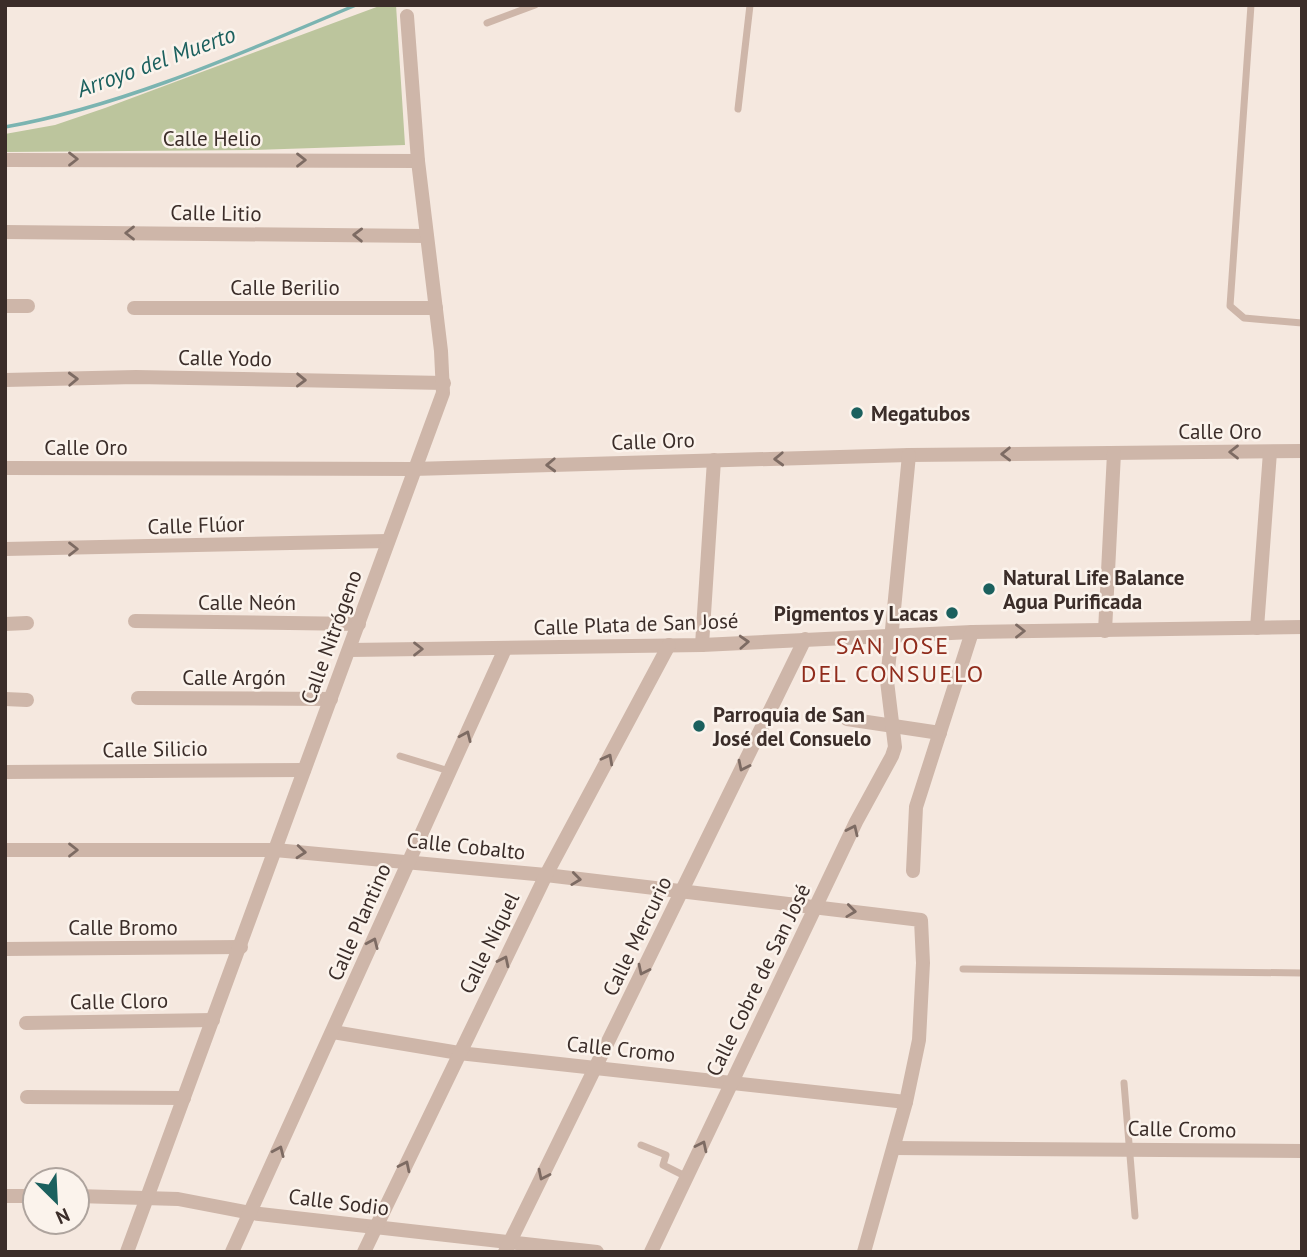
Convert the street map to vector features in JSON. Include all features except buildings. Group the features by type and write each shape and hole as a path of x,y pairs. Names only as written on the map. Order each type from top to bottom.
{"street":[{"name":"Calle Nitrógeno","path":"128,1252 350,649 413,469 439,409 444,383 418,161 407,16"},
{"name":"Calle Helio","path":"5,160 418,161"},
{"name":"Calle Litio","path":"5,232 426,236"},
{"path":"5,306 28,306"},
{"name":"Calle Berilio","path":"134,308 436,308"},
{"name":"Calle Yodo","path":"5,380 136,377 444,383"},
{"name":"Calle Oro","path":"5,468 413,469 909,455 1302,451"},
{"path":"1257,628 1270,452"},
{"path":"1105,631 1114,453"},
{"name":"Calle Cobre de San José","path":"651,1252 818,907 856,822 895,747 887,681 909,455"},
{"path":"702,645 714,460"},
{"name":"Calle Flúor","path":"5,549 388,541"},
{"name":"Calle Neón","path":"135,621 359,624"},
{"path":"5,624 27,624"},
{"name":"Calle Plata de San José","path":"350,649 702,645 972,632 1302,627"},
{"path":"913,871 916,807 972,632"},
{"name":"Calle Mercurio","path":"508,1247 805,639"},
{"name":"Calle Níquel","path":"364,1252 545,876 670,645"},
{"name":"Calle Plantino","path":"232,1252 505,649"},
{"name":"Calle Argón","path":"138,698 331,699"},
{"path":"5,699 27,700"},
{"path":"847,719 940,733"},
{"name":"Calle Silicio","path":"5,772 304,769"},
{"name":"Calle Cobalto","path":"5,850 275,850 409,861 921,920 921,1018 906,1102"},
{"name":"Calle Bromo","path":"5,949 241,947"},
{"name":"Calle Cloro","path":"26,1023 214,1020"},
{"name":"Calle Cromo","path":"333,1032 459,1053 906,1102"},
{"path":"27,1097 184,1098"},
{"path":"864,1252 906,1102"},
{"name":"Calle Cromo","path":"894,1148 1302,1151"},
{"name":"Calle Sodio","path":"91,1196 149,1197 508,1247 597,1252"}],"lane":[{"path":"487,23 535,5"},
{"path":"738,109 750,5"},
{"path":"1251,5 1230,306 1244,318 1302,323"},
{"path":"400,756 450,771"},
{"path":"963,969 1302,973"},
{"path":"1124,1083 1132,1150 1135,1216"},
{"path":"641,1145 666,1155 663,1165 687,1177"}],"green space":[{"path":"382,5 396,5 405,145 252,150 5,152 5,134 55,125 105,108"}],"waterway":[{"name":"Arroyo del Muerto","path":"5,127 50,118 139,92 227,59 356,5"}],"place":[{"name":"Megatubos","path":"857,413"},
{"name":"Natural Life Balance Agua Purificada","path":"989,589"},
{"name":"Pigmentos y Lacas","path":"952,613"},
{"name":"Parroquia de San José del Consuelo","path":"699,726"}],"district":[{"name":"SAN JOSE DEL CONSUELO","path":"893,659"}]}
